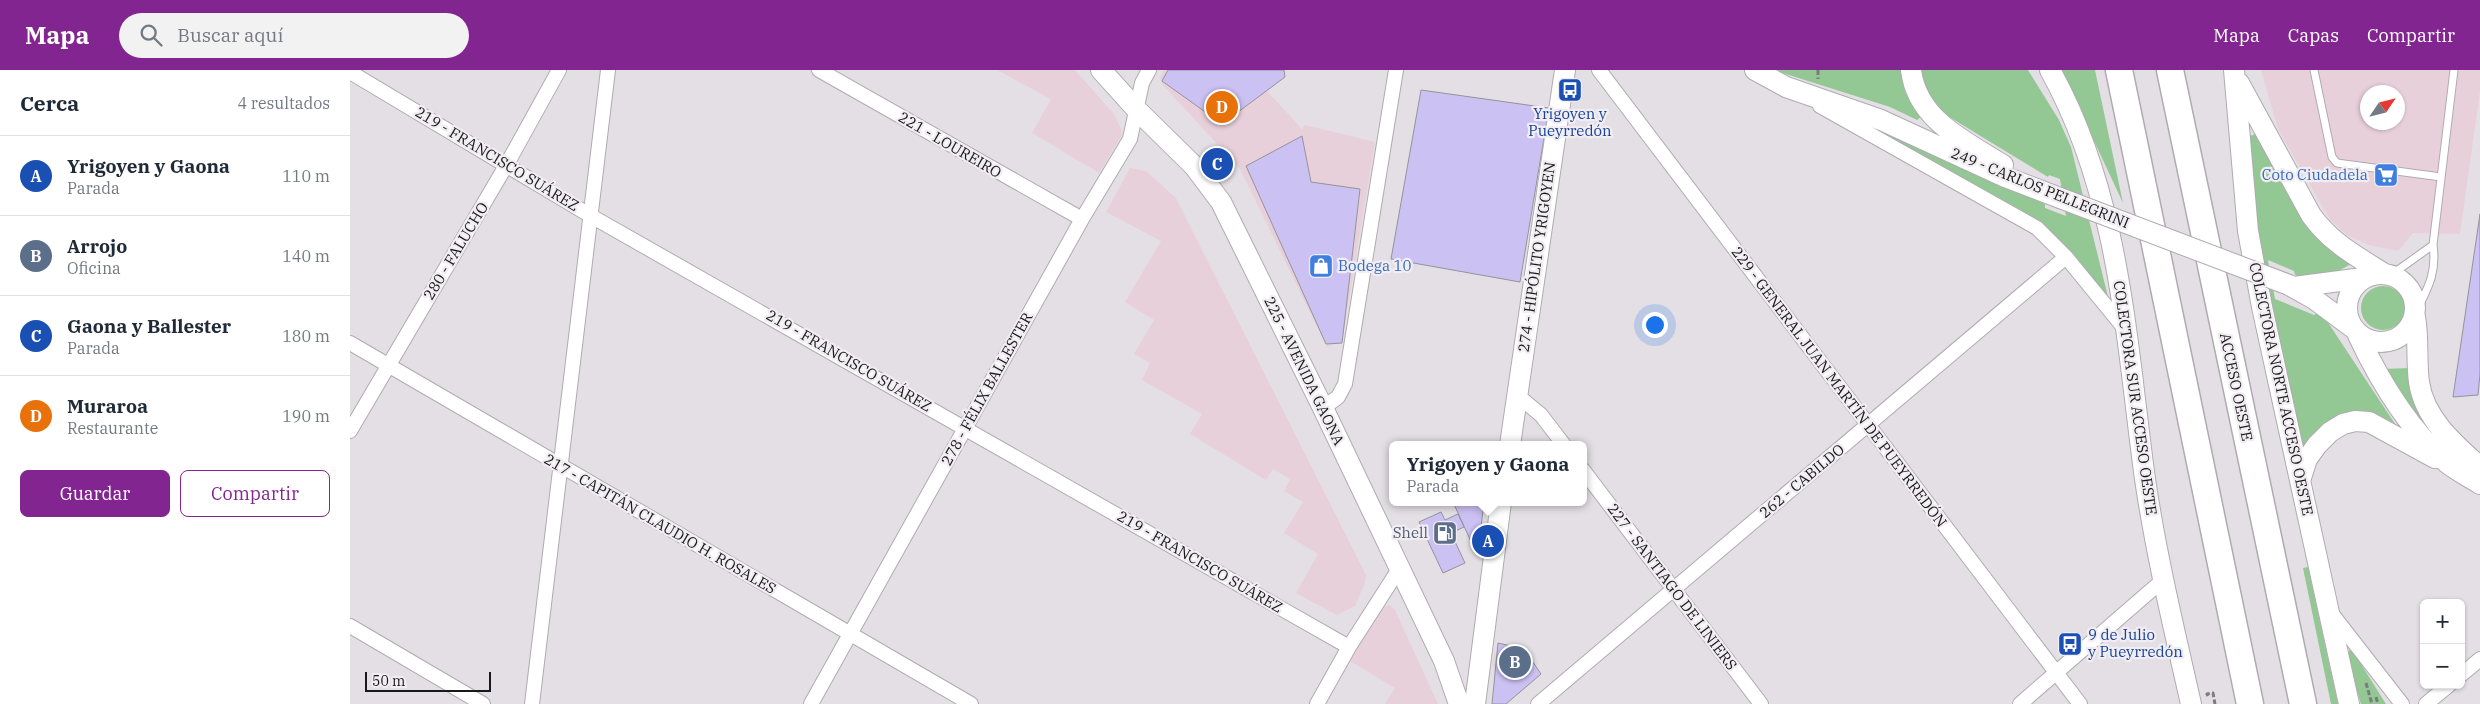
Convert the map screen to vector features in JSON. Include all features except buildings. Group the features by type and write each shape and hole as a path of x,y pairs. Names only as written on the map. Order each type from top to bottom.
{"highway":[{"path":"2119,70 2250,704"},
{"name":"ACCESO OESTE","path":"2170,70 2303,704"}],"street":[{"name":"280 - FALUCHO","path":"350,430 507,164 560,70"},
{"path":"532,704 608,70"},
{"name":"221 - LOUREIRO","path":"819,70 1082,219"},
{"name":"225 - AVENIDA GAONA","path":"1101,70 1138,111 1194,166 1221,202 1323,408 1444,661 1458,704"},
{"name":"278 - FÉLIX BALLESTER","path":"811,704 1082,219 1130,140 1138,111 1142,83 1149,70"},
{"path":"1323,408 1338,398 1345,384 1396,70"},
{"name":"274 - HIPÓLITO YRIGOYEN","path":"1511,441 1565,70"},
{"name":"229 - GENERAL JUAN MARTÍN DE PUEYRREDÓN","path":"1599,70 2080,704"},
{"name":"249 - CARLOS PELLEGRINI","path":"1755,70 2025,220 2050,239 2128,333"},
{"path":"1911,70 1918,96 1928,112 1940,124 2057,197"},
{"name":"COLECTORA SUR ACCESO OESTE","path":"2050,70 2078,123 2101,191 2128,333 2145,479 2163,580 2191,704"},
{"name":"219 - FRANCISCO SUÁREZ","path":"350,72 507,164 591,216 1349,647"},
{"path":"2234,72 2294,185 2320,228 2332,240 2387,274 2402,280 2410,289 2415,300 2419,346 2419,383 2424,399 2445,434 2480,467"},
{"name":"COLECTORA NORTE ACCESO OESTE","path":"2234,72 2248,231 2262,307 2349,704"},
{"name":"249 - CARLOS PELLEGRINI","path":"1786,87 1881,120 2005,177 2291,286 2321,304 2356,331 2375,371 2389,393 2423,437 2448,464 2480,484"},
{"name":"262 - CABILDO","path":"1538,704 2066,257"},
{"path":"2387,274 2364,278 2354,286 2348,297 2346,309 2356,331 2371,342 2385,343 2398,339 2409,330 2415,315"},
{"name":"249 - CARLOS PELLEGRINI","path":"2291,286 2364,278"},
{"name":"217 - CAPITÁN CLAUDIO H. ROSALES","path":"350,343 971,704"},
{"path":"1517,395 1541,415 1561,441"},
{"path":"2300,481 2307,459 2317,445 2330,432 2343,424 2355,422 2369,422 2448,464"},
{"name":"227 - SANTIAGO DE LINIERS","path":"1587,475 1761,704"},
{"path":"1475,704 1500,506"},
{"path":"1317,704 1349,647 1399,569"},
{"path":"2020,704 2163,580"},
{"path":"2330,611 2402,704"},
{"path":"350,626 483,704"},
{"path":"2465,672 2480,659"},
{"path":"2426,704 2444,689"}],"lane":[{"path":"2314,70 2332,157 2337,163 2441,177"},
{"path":"2415,315 2432,281 2435,262 2433,245 2454,70"},
{"path":"2387,274 2433,245"}],"path":[{"path":"2213,693 2215,704"}],"shaded area":[{"path":"997,70 1075,70 1114,114 1121,129 1122,135 1099,173 1032,133 1051,99"},
{"path":"1164,70 1284,70 1285,77 1267,91 1302,129 1305,125 1375,142 1342,341 1327,347 1240,169 1162,84 1160,77"},
{"name":"Coto Ciudadela","path":"2261,70 2480,70 2480,91 2460,234 2413,233 2398,251 2369,245 2347,235 2330,220 2278,129"},
{"path":"1130,168 1146,171 1176,198 1366,575 1365,583 1355,606 1337,615 1296,593 1318,554 1284,533 1303,502 1284,491 1290,479 1273,469 1266,480 1190,434 1202,414 1142,380 1150,363 1134,354 1154,320 1125,302 1161,241 1106,212"},
{"path":"1390,605 1395,610 1438,704 1385,704 1395,688 1350,661 1378,614 1384,607"}],"green space":[{"path":"1773,70 1901,70 1905,92 1921,117 1917,120 1890,107"},
{"path":"1918,70 2028,70 2059,120 2071,147 2110,305 2074,255 2045,226 1849,116 2045,204 2045,208 2066,216 2060,179 2049,175 2048,177 1933,107"},
{"path":"2061,70 2095,70 2123,203"},
{"path":"2255,134 2352,263 2324,277 2310,279 2295,275 2294,271 2268,260 2275,299 2314,315 2319,312 2325,318 2401,433 2381,419 2303,449 2268,299 2255,216 2250,136"},
{"path":"2387,286 2399,292 2404,299 2404,317 2399,324 2392,329 2379,330 2371,327 2364,320 2361,304 2364,296 2371,289"},
{"path":"2411,368 2438,443 2381,369"},
{"path":"2308,567 2338,704 2331,704 2303,568"},
{"path":"2349,650 2354,653 2386,704 2361,704 2348,663"}],"place":[{"name":"Yrigoyen y Pueyrredón","path":"1570,90"},
{"name":"Muraroa","path":"1222,107"},
{"name":"Gaona y Ballester","path":"1217,164"},
{"name":"Coto Ciudadela","path":"2386,175"},
{"name":"Bodega 10","path":"1321,266"},
{"name":"Shell","path":"1445,533"},
{"name":"Yrigoyen y Gaona","path":"1488,541"},
{"name":"9 de Julio y Pueyrredón","path":"2070,644"},
{"name":"Arrojo","path":"1515,662"}]}
